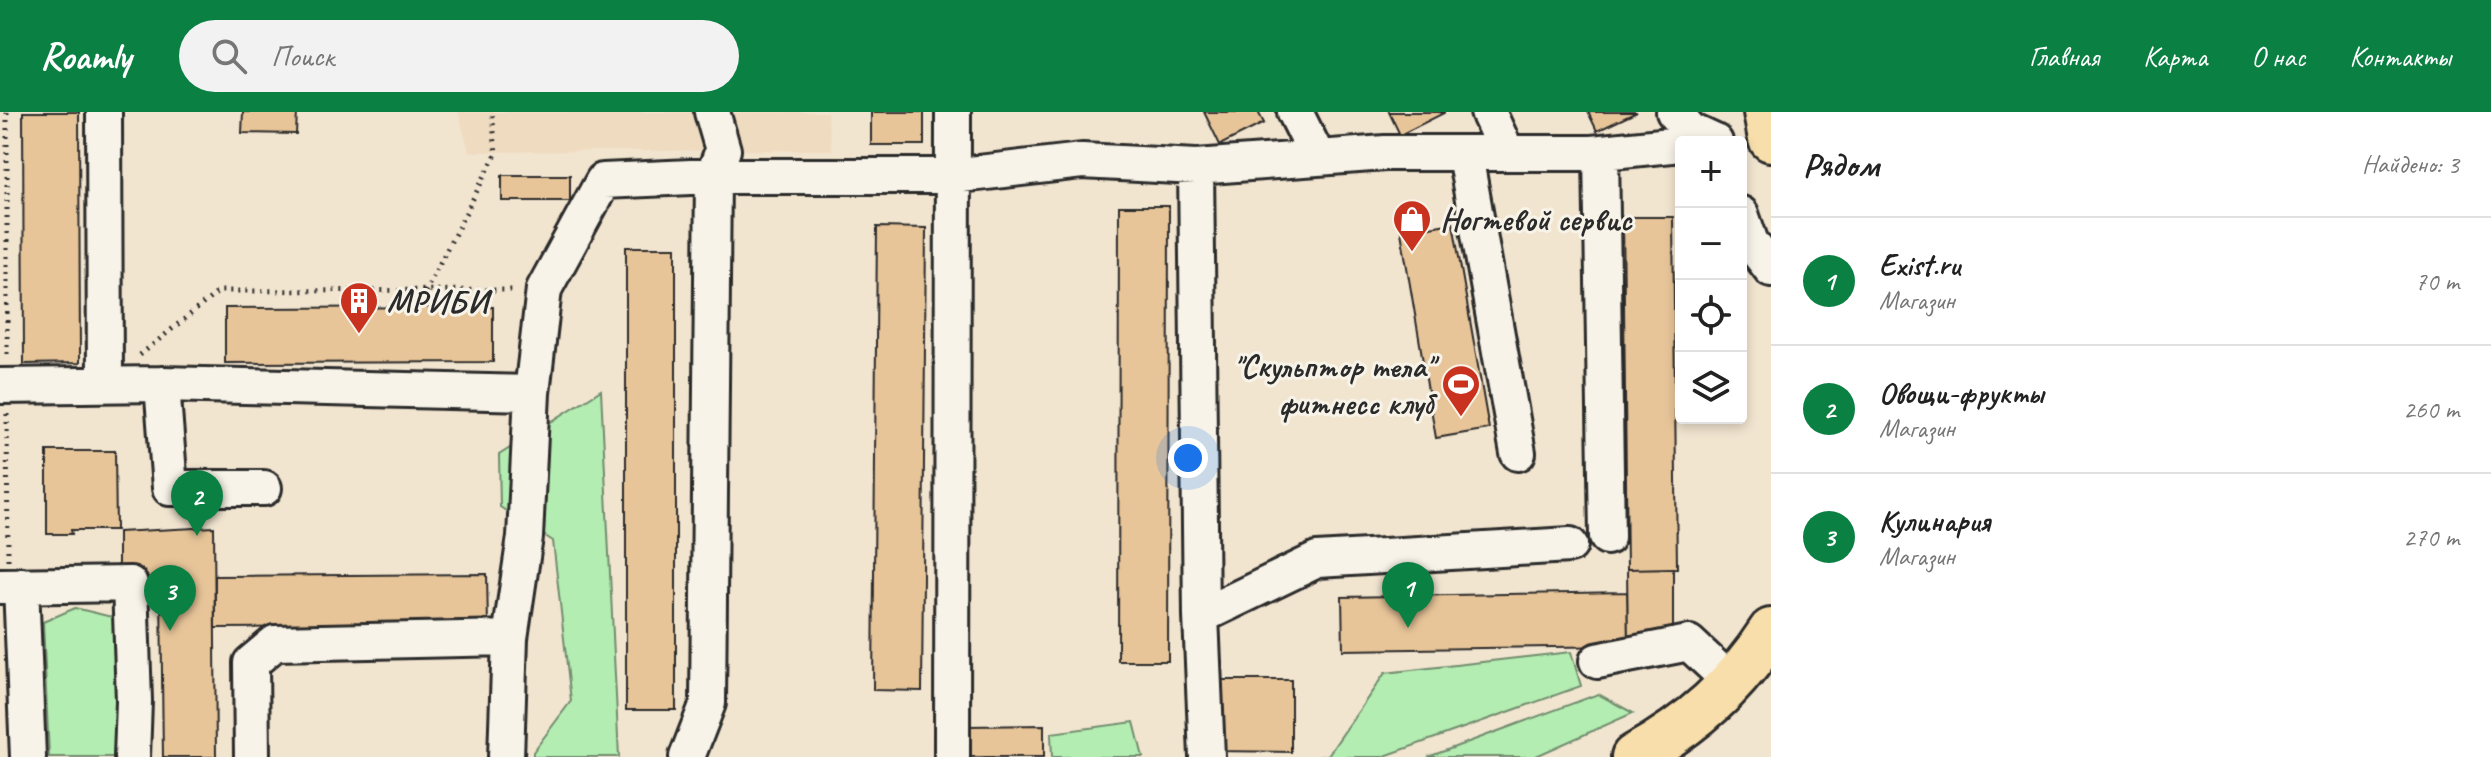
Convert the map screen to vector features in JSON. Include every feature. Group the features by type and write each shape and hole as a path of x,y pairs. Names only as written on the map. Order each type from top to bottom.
{"main road":[{"path":"1766,112 1771,139"},
{"path":"1634,757 1679,730 1711,705 1732,683 1771,631"}],"lane":[{"path":"104,112 105,384"},
{"path":"687,757 708,703 713,176 723,150 712,112"},
{"path":"952,757 953,112"},
{"path":"1295,112 1318,158"},
{"path":"1488,112 1507,153"},
{"path":"1674,112 1691,131 1710,134"},
{"path":"506,757 510,638 525,537 532,393 544,289 603,181 713,176 952,176 1082,161 1196,167 1385,153 1601,152 1675,145"},
{"path":"1601,152 1607,537"},
{"path":"1465,155 1518,453"},
{"path":"1196,167 1201,616 1207,757"},
{"path":"1747,231 1751,243 1771,269"},
{"path":"162,384 170,488 264,488"},
{"path":"3,386 162,384 532,393"},
{"path":"1201,616 1317,560 1570,545"},
{"path":"28,757 9,585 130,584 134,701 132,757"},
{"path":"252,757 251,663 275,643 510,638"},
{"path":"1597,661 1689,643 1732,683"}],"path":[{"path":"7,112 4,139 3,386 9,585"},
{"path":"425,292 496,154 492,112"},
{"path":"105,384 219,291 544,289"}],"shaded area":[{"path":"458,112 827,112 832,150 469,152"}],"green space":[{"path":"601,390 619,757 533,757 533,752 571,701 553,541 500,507 499,455"},
{"path":"75,608 120,619 125,757 49,757 43,622"},
{"path":"1571,652 1581,686 1382,757 1317,757 1328,755 1385,673"},
{"path":"1598,694 1633,713 1534,757 1428,757"},
{"path":"1134,722 1143,757 1052,757 1051,733"}],"building":[{"path":"23,112 79,112 80,363 24,364"},
{"path":"243,112 297,112 296,134 242,133"},
{"path":"871,112 924,112 924,145 871,145"},
{"path":"1204,112 1258,112 1264,123 1220,145"},
{"path":"1389,112 1444,112 1444,113 1400,135"},
{"path":"1588,112 1637,112 1597,131"},
{"path":"502,175 570,175 570,201 502,201"},
{"path":"1119,206 1169,206 1168,661 1118,661"},
{"path":"1623,217 1673,217 1677,568 1627,569"},
{"path":"1453,223 1489,429 1436,438 1401,232"},
{"path":"877,227 926,228 922,691 873,690"},
{"path":"626,247 676,247 676,710 626,710"},
{"name":"МРИБИ","path":"493,307 493,362 225,363 225,308"},
{"path":"47,451 115,451 116,530 71,530 72,534 47,534"},
{"path":"214,527 216,757 163,757 161,590 118,573 118,532"},
{"path":"1673,568 1673,640 1628,641 1627,569"},
{"path":"487,574 488,626 215,628 215,576"},
{"path":"1627,592 1628,646 1343,650 1342,597"},
{"path":"1212,680 1291,680 1291,752 1212,751"},
{"path":"1044,725 1044,757 967,757 967,726"}],"place":[{"name":"Ногтевой сервис","path":"1412,253"},
{"name":"МРИБИ","path":"359,335"},
{"name":"\"Скульптор тела\" фитнесс клуб","path":"1461,418"},
{"name":"Овощи-фрукты","path":"197,536"},
{"name":"Exist.ru","path":"1408,628"},
{"name":"Кулинария","path":"170,631"}]}
